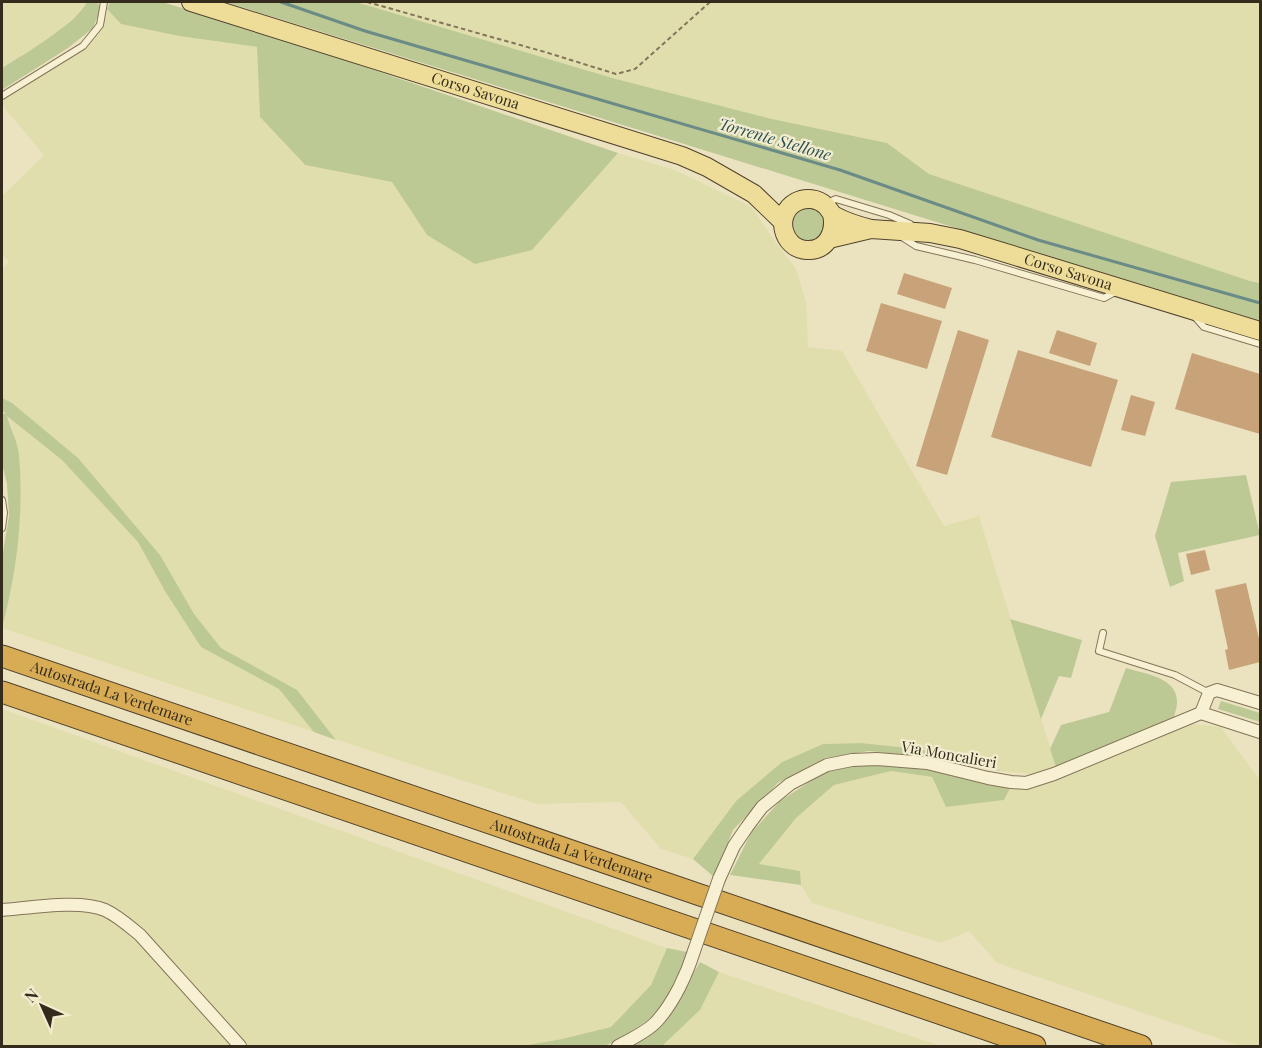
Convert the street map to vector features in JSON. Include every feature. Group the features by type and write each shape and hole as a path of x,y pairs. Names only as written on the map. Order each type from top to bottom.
{"highway":[{"name":"Autostrada La Verdemare","path":"2,656 1141,1047"},
{"path":"2,692 1035,1047"}],"main road":[{"name":"Corso Savona","path":"191,2 682,156 707,167 754,194 783,222 786,237 799,248 815,249 829,239 872,230 930,233 960,239 1260,331"},
{"name":"Corso Savona","path":"754,194 796,202 813,199 828,209 872,230"},
{"path":"783,222 785,213 796,202"},
{"path":"828,209 834,223 829,239"}],"street":[{"path":"1260,704 1217,690 1209,693 1201,713 1260,732"},
{"name":"Via Moncalieri","path":"618,1047 656,1022 676,993 689,968 719,879 734,846 762,807 790,784 827,765 852,760 877,759 927,763 988,778 1026,783 1054,774 1201,713"},
{"path":"2,910 86,905 103,909 140,935 240,1047"}],"lane":[{"path":"2,96 83,46 100,25 104,2"},
{"path":"828,209 836,199 889,215 930,233"},
{"path":"891,231 916,246 975,260 1104,298 1120,288"},
{"path":"1186,308 1204,327 1260,344"},
{"path":"2,500 4,513 2,528"},
{"path":"1104,633 1099,651 1175,675 1209,693"}],"path":[{"path":"367,2 616,74 635,69 710,2"}],"shaded area":[{"path":"2,2 87,2 58,32 2,68"},
{"path":"356,2 1260,2 1260,283 929,174 887,143 772,119 616,79"},
{"path":"107,9 121,24 179,36 257,47 260,117 304,165 392,182 427,235 532,250 618,153 675,170 752,207 796,269 806,301 808,347 842,351 944,526 979,516 1056,767 1031,774 1000,771 989,764 918,749 861,743 823,744 782,762 736,801 693,859 661,849 621,802 537,804 2,628 10,595 20,521 19,452 7,415 2,414 2,269 9,262 2,254 2,196 44,155 2,105 2,99 85,47 102,25"},
{"path":"2,709 667,948 651,985 611,1027 562,1039 522,1046 246,1046 116,909 88,899 2,905"},
{"path":"1192,724 1221,727 1260,780 1260,1046 1240,1046 997,963 969,931 941,943 812,903 801,885 800,871 759,864 796,818 834,785 891,771 932,777 946,807 1004,800 1010,788 1025,790"},
{"path":"73,910 103,914 126,928 147,948 233,1046 2,1046 2,916"},
{"path":"719,972 941,1046 662,1046 700,1010"}],"green space":[{"path":"87,2 98,2 100,10 93,28 68,48 2,90 2,68 61,29 81,11"},
{"path":"110,2 162,2 256,30 618,153 532,250 475,264 427,235 392,182 305,165 260,117 257,47 179,36 121,24 107,9"},
{"path":"225,2 356,2 616,79 772,119 887,143 929,174 1260,283 1260,322"},
{"path":"817,205 829,221 816,243 796,241 789,217 793,211"},
{"path":"2,398 12,403 78,458 160,555 194,614 221,648 297,690 336,740 314,732 279,689 201,647 165,591 138,542 62,460 7,416 18,450 21,499 12,586 2,628 2,558 9,516 7,484 2,464 2,414 6,414 2,410"},
{"path":"1246,475 1260,535 1178,553 1184,581 1170,587 1155,536 1171,482"},
{"path":"1010,619 1082,640 1071,678 1059,676 1041,719"},
{"path":"1126,668 1159,678 1172,687 1177,703 1174,717 1056,767 1050,749 1061,725 1109,712"},
{"path":"1221,701 1260,713 1260,722 1218,709"},
{"path":"861,743 918,749 989,764 1000,771 916,756 869,751 825,758 778,783 733,830 714,877 693,859 736,801 782,762 823,744"},
{"path":"877,761 1010,788 1004,800 946,807 932,777 891,771 834,785 796,818 759,864 800,871 801,885 730,875 751,833 780,801 825,772"},
{"path":"667,948 687,952 680,981 658,1013 619,1040 604,1046 522,1046 611,1027 651,985"},
{"path":"700,962 719,972 700,1010 662,1046 631,1046 668,1015"}],"building":[{"path":"904,273 952,288 945,309 897,294"},
{"path":"881,303 942,321 927,369 866,351"},
{"path":"958,330 989,340 947,475 916,466"},
{"path":"1057,330 1097,343 1090,366 1049,353"},
{"path":"1018,350 1118,380 1091,467 991,437"},
{"path":"1192,353 1260,374 1260,434 1175,409"},
{"path":"1131,395 1155,402 1145,436 1121,430"},
{"path":"1205,550 1210,570 1191,575 1186,554"},
{"path":"1246,583 1260,643 1260,662 1229,670 1225,650 1228,649 1215,590"}],"waterway":[{"name":"Torrente Stellone","path":"281,2 365,31 840,170 1038,240 1260,303"}]}
